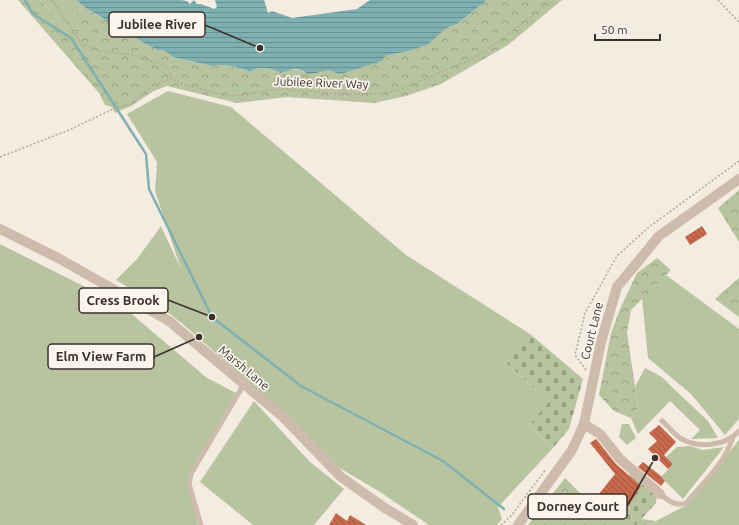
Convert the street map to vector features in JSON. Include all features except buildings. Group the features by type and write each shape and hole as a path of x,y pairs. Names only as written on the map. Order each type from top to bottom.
{"street":[{"name":"Court Lane","path":"518,525 572,450 584,424 601,342 617,287 659,236 739,179"},
{"name":"Marsh Lane","path":"0,229 60,259 169,321 283,417 341,477 385,508 413,525"},
{"path":"584,424 600,434 620,460 660,494"}],"lane":[{"path":"201,525 189,484 191,474 244,384"},
{"path":"662,421 680,438 699,444 712,445 725,441 733,437 739,431"},
{"path":"660,494 675,504 686,503 718,466 729,450 733,437"}],"path":[{"name":"Jubilee River Way","path":"52,0 82,44 101,51 133,55 161,63 168,69 172,78 182,84 227,96 285,89 338,94 380,94 396,91 470,60 494,45 553,0"},
{"path":"718,0 739,22"},
{"path":"0,157 69,130 113,109 130,104 151,87 172,78"}],"green space":[{"path":"18,0 40,0 64,25 84,7 126,33 157,50 165,51 173,57 212,66 231,66 250,72 258,68 266,68 281,73 287,70 301,70 305,73 312,74 320,70 335,71 427,45 447,28 457,24 487,0 562,0 508,45 441,84 406,96 374,103 287,97 237,103 167,86 154,91 131,106 115,113 112,107 105,105 99,93"},
{"path":"40,0 77,0 84,7 64,25"},
{"path":"168,91 231,107 406,255 530,334 506,363 550,403 529,426 553,448 498,507 502,519 497,525 429,525 380,492 338,467 261,393 184,325 162,308 116,280 137,259 161,226 181,269 155,191 157,162 127,114"},
{"path":"739,190 739,242 718,208"},
{"path":"0,244 121,305 207,378 236,393 188,480 198,525 0,525"},
{"path":"657,258 671,270 631,310 627,332 638,407 631,418 614,411 599,395 611,333 620,309 637,273"},
{"path":"666,275 739,329 739,419 725,435 691,394 648,358 642,298"},
{"path":"739,278 739,317 715,299"},
{"path":"530,334 583,379 569,429 553,448 529,426 549,402 506,363"},
{"path":"645,368 662,377 708,421 718,438 691,439 700,430 670,401 638,434 631,418 638,407 635,387"},
{"path":"254,401 310,462 344,489 314,525 253,525 200,482"},
{"path":"622,424 629,424 636,438 627,445 619,437"},
{"path":"739,440 739,525 652,525 656,521 687,505"},
{"path":"690,446 703,450 724,447 683,499 661,477 673,464 666,457 677,447"},
{"path":"630,474 657,495 656,503 636,525 623,525 610,512 603,508"},
{"path":"565,478 600,513 656,521 652,525 528,525"}],"water":[{"path":"77,0 181,0 187,1 190,4 194,0 197,4 214,9 217,7 215,0 264,0 268,13 272,11 292,18 357,9 370,0 487,0 457,24 447,28 427,45 409,51 385,56 382,61 344,73 338,74 327,70 307,74 299,69 281,73 266,68 258,68 250,72 231,66 212,66 173,57 165,51 157,50 126,33 124,35 104,19 84,7"}],"waterway":[{"path":"25,0 33,14 71,38 146,154 149,189 212,317 301,386 443,461 504,509"}],"place":[{"name":"Jubilee River","path":"260,48"},
{"name":"Cress Brook","path":"212,317"},
{"name":"Elm View Farm","path":"199,337"},
{"name":"Dorney Court","path":"655,458"}]}
